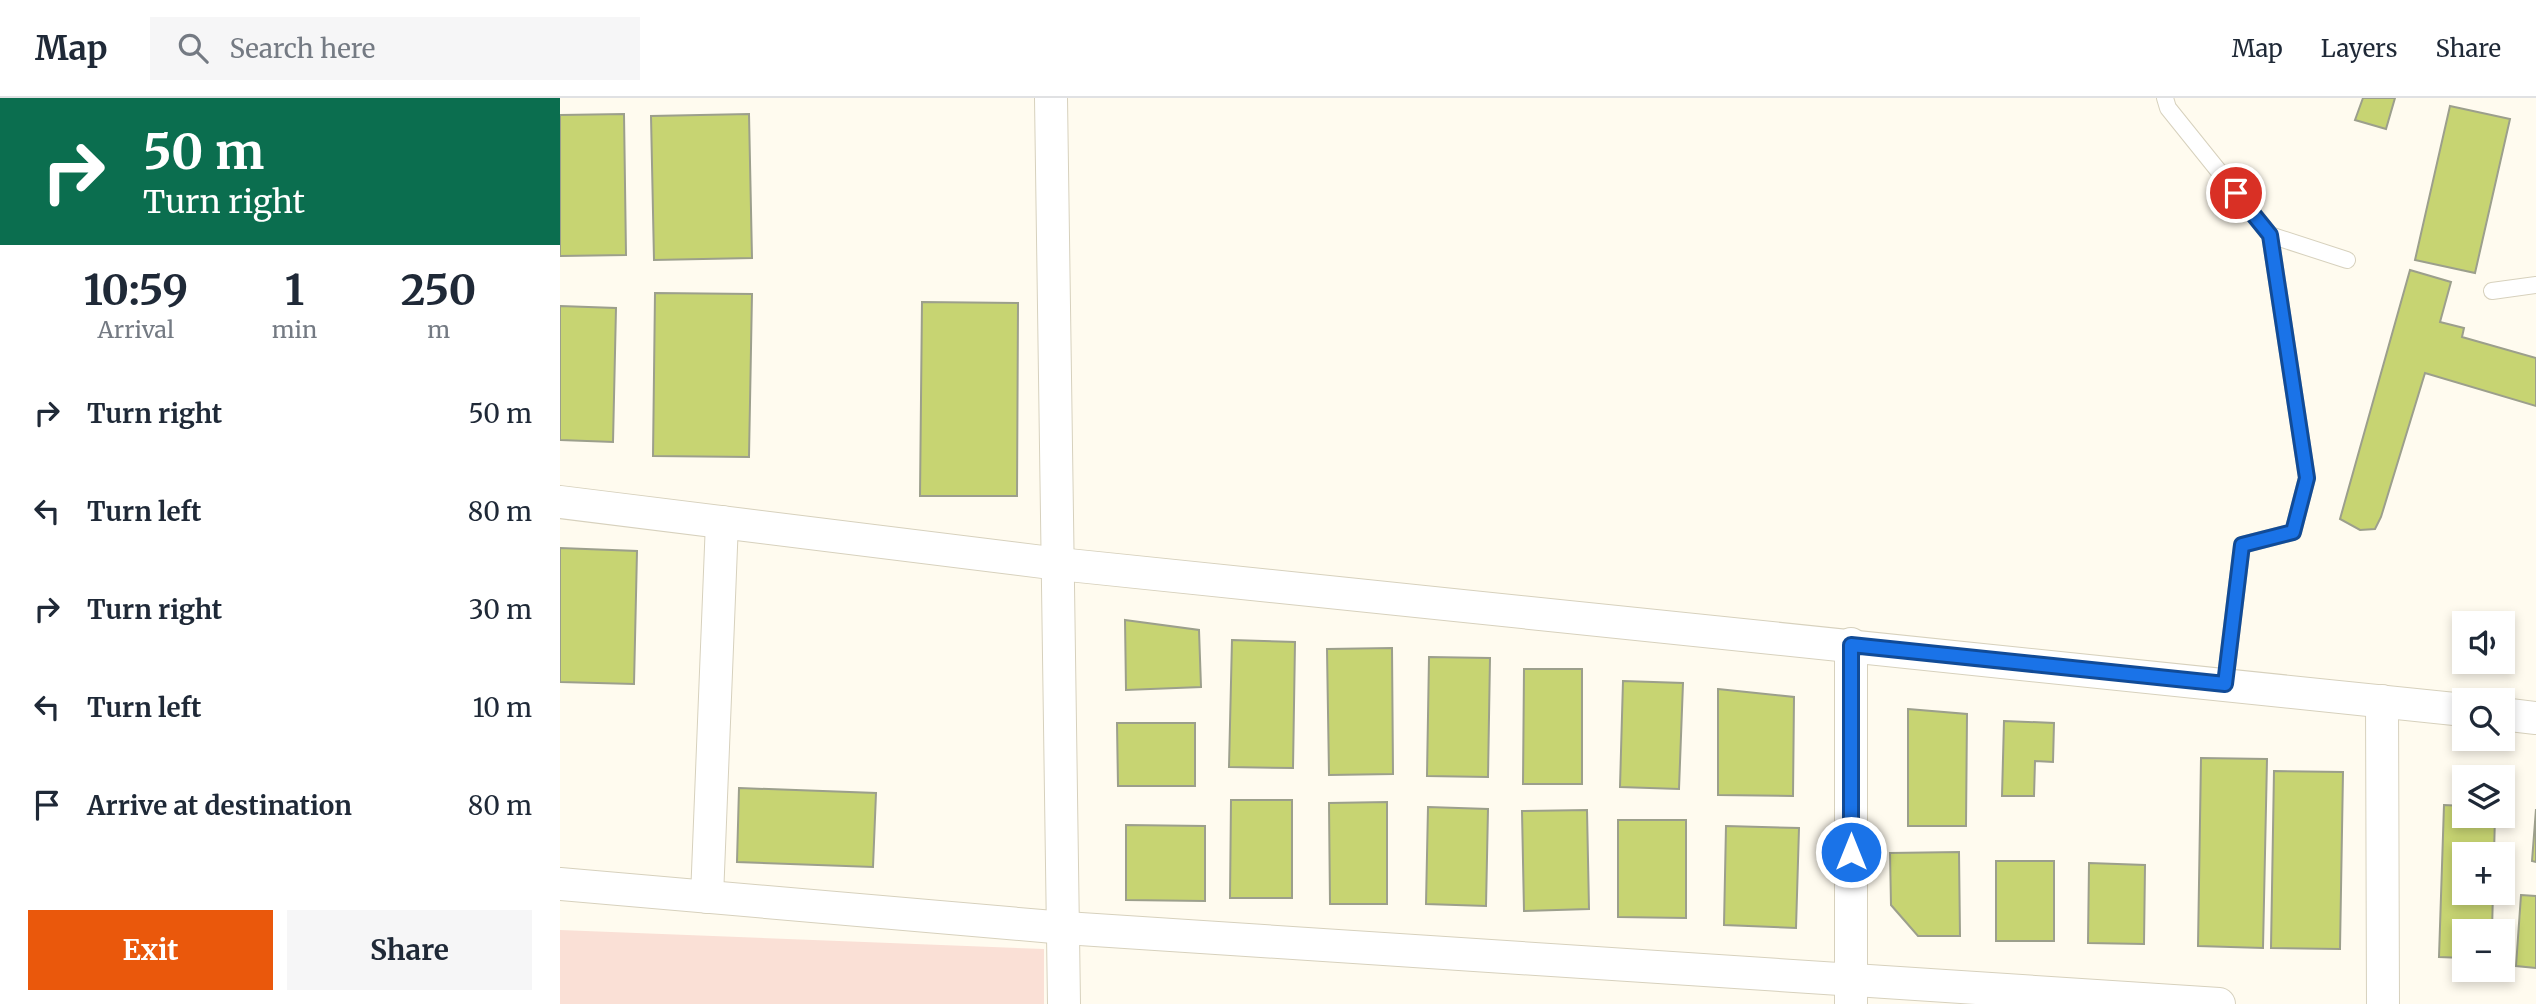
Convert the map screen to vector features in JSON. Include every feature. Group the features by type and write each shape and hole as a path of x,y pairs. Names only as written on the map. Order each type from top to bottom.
{"street":[{"path":"1051,98 1064,1004"},
{"path":"560,502 1059,564 2452,709"},
{"path":"707,897 722,522"},
{"path":"1851,645 1851,992"},
{"path":"2382,701 2383,1004"},
{"path":"2515,716 2536,718"},
{"path":"560,884 1851,992 2219,1004"}],"lane":[{"path":"2165,98 2168,108 2270,235 2307,478 2293,532 2242,545 2225,684"},
{"path":"2270,235 2347,260"},
{"path":"2492,291 2536,285"}],"shaded area":[{"path":"560,930 1044,949 1044,1004 560,1004"}],"building":[{"path":"2363,98 2395,98 2386,129 2355,120"},
{"path":"2450,106 2510,119 2475,273 2415,260"},
{"path":"624,114 626,255 560,256 560,115"},
{"path":"749,114 752,258 654,260 651,116"},
{"path":"2410,270 2451,282 2440,322 2464,328 2462,337 2536,358 2536,406 2425,373 2381,517 2375,529 2360,530 2340,519"},
{"path":"655,293 752,294 749,457 653,456"},
{"path":"922,302 1018,303 1017,496 920,496"},
{"path":"560,306 616,308 613,442 560,440"},
{"path":"560,548 637,551 634,684 560,682"},
{"path":"1125,620 1199,630 1201,687 1126,690"},
{"path":"1232,640 1295,642 1293,768 1229,767"},
{"path":"1392,648 1393,774 1329,775 1327,649"},
{"path":"1429,657 1490,658 1488,777 1427,776"},
{"path":"1524,669 1582,669 1582,784 1523,784"},
{"path":"1623,681 1683,683 1679,789 1620,787"},
{"path":"1718,689 1794,697 1793,796 1718,795"},
{"path":"1908,709 1967,714 1966,826 1908,826"},
{"path":"2004,721 2054,723 2053,762 2035,761 2034,796 2002,796"},
{"path":"1117,723 1195,723 1195,786 1118,786"},
{"path":"2201,758 2267,759 2263,948 2198,946"},
{"path":"2274,771 2343,772 2340,949 2271,948"},
{"path":"739,788 876,793 873,867 737,862"},
{"path":"1231,800 1292,800 1292,898 1230,898"},
{"path":"1387,802 1387,904 1330,904 1329,803"},
{"path":"2444,805 2452,805 2452,828 2495,828 2494,842 2452,842 2452,905 2493,905 2492,919 2452,919 2452,958 2439,957"},
{"path":"1428,807 1488,809 1486,906 1426,904"},
{"path":"2536,809 2536,862 2532,861"},
{"path":"1587,810 1589,909 1524,911 1522,811"},
{"path":"1618,820 1686,820 1686,918 1618,917"},
{"path":"1126,825 1205,826 1205,901 1126,900"},
{"path":"1726,826 1799,828 1796,928 1724,925"},
{"path":"1959,852 1960,936 1918,936 1891,905 1890,853"},
{"path":"1996,861 2054,861 2054,941 1996,941"},
{"path":"2089,863 2145,865 2144,944 2088,943"},
{"path":"2521,895 2536,896 2536,968 2516,966"}],"route":[{"path":"1851,852 1851,645 2225,684 2242,545 2293,532 2307,478 2270,235 2236,193"}]}
